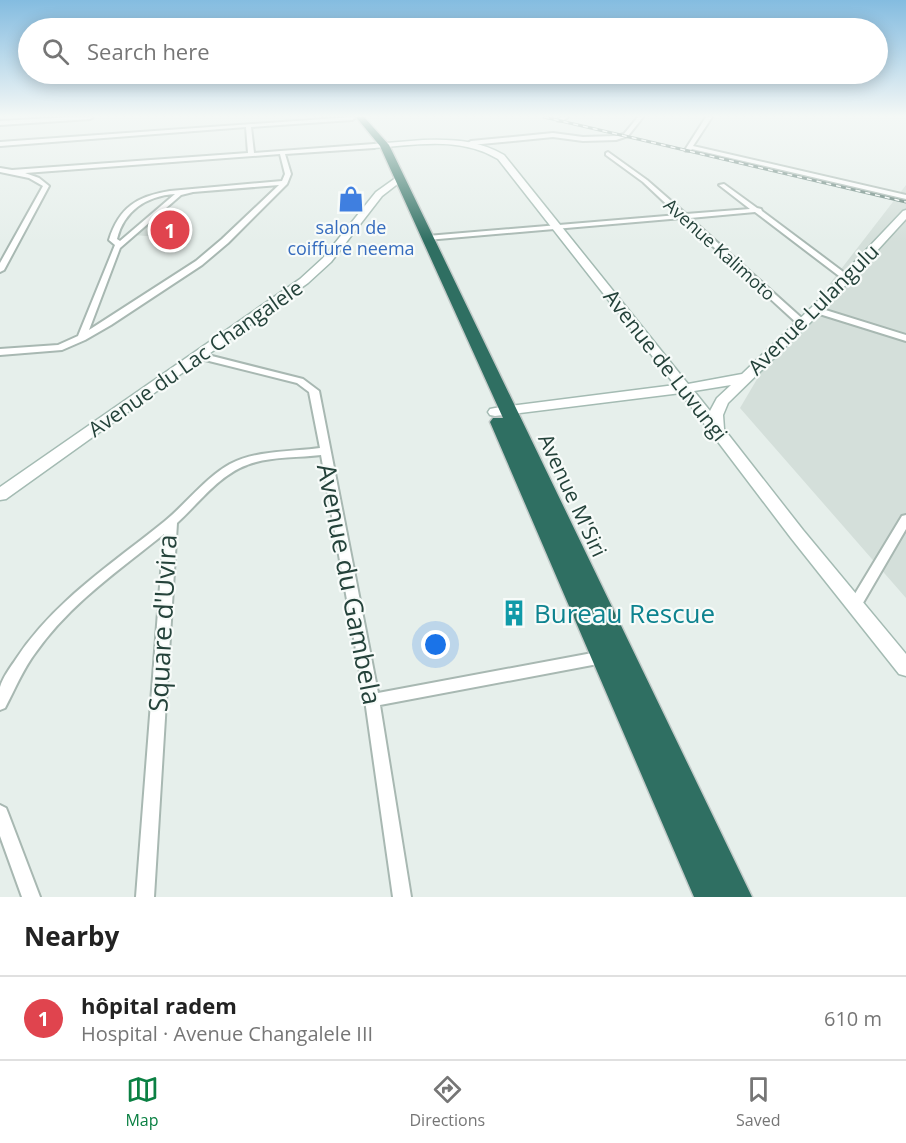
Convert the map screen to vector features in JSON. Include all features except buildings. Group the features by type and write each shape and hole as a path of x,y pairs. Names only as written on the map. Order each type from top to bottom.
{"highway":[{"name":"Avenue M'Siri","path":"385,159 427,238 603,657 709,897"},
{"name":"Avenue M'Siri","path":"396,182 431,274 501,411 737,897"}],"street":[{"path":"11,172 197,159"},
{"path":"0,352 59,348 82,338 140,303 199,263 285,183 288,174 284,159"},
{"name":"Avenue de Luvungi","path":"502,159 686,389 745,468 906,668"},
{"name":"Avenue Kalimoto","path":"615,159 645,181 802,323"},
{"path":"738,159 906,197"},
{"path":"0,170 40,181 46,186 0,270"},
{"name":"Avenue du Lac Changalele","path":"0,495 267,310 315,271 338,247 379,194 396,182"},
{"path":"119,244 113,240 115,229 126,212 152,196 285,183"},
{"path":"722,185 759,210 846,278"},
{"path":"82,338 108,267 119,244 182,192"},
{"path":"427,238 759,210"},
{"name":"Avenue Lulangulu","path":"501,411 686,389 744,378 816,310 906,213"},
{"path":"816,310 906,338"},
{"name":"Avenue du Gambela","path":"200,356 300,381 312,388 372,700 402,897"},
{"path":"717,429 718,407 744,378"},
{"path":"171,522 237,465 248,461 325,451"},
{"path":"855,605 906,519"},
{"name":"Square d'Uvira","path":"0,704 14,674 29,652 69,604 171,522"},
{"name":"Square d'Uvira","path":"145,897 171,522"},
{"path":"372,700 603,657"},
{"path":"0,813 31,897"}],"shaded area":[{"path":"906,185 906,598 740,408 760,374"},
{"path":"147,223 184,226 170,238 134,235"}],"railway":[{"path":"722,159 906,202"}],"place":[{"name":"salon de coiffure neema","path":"351,199"},
{"name":"hôpital radem","path":"170,230"},
{"name":"Bureau Rescue","path":"514,613"}]}
